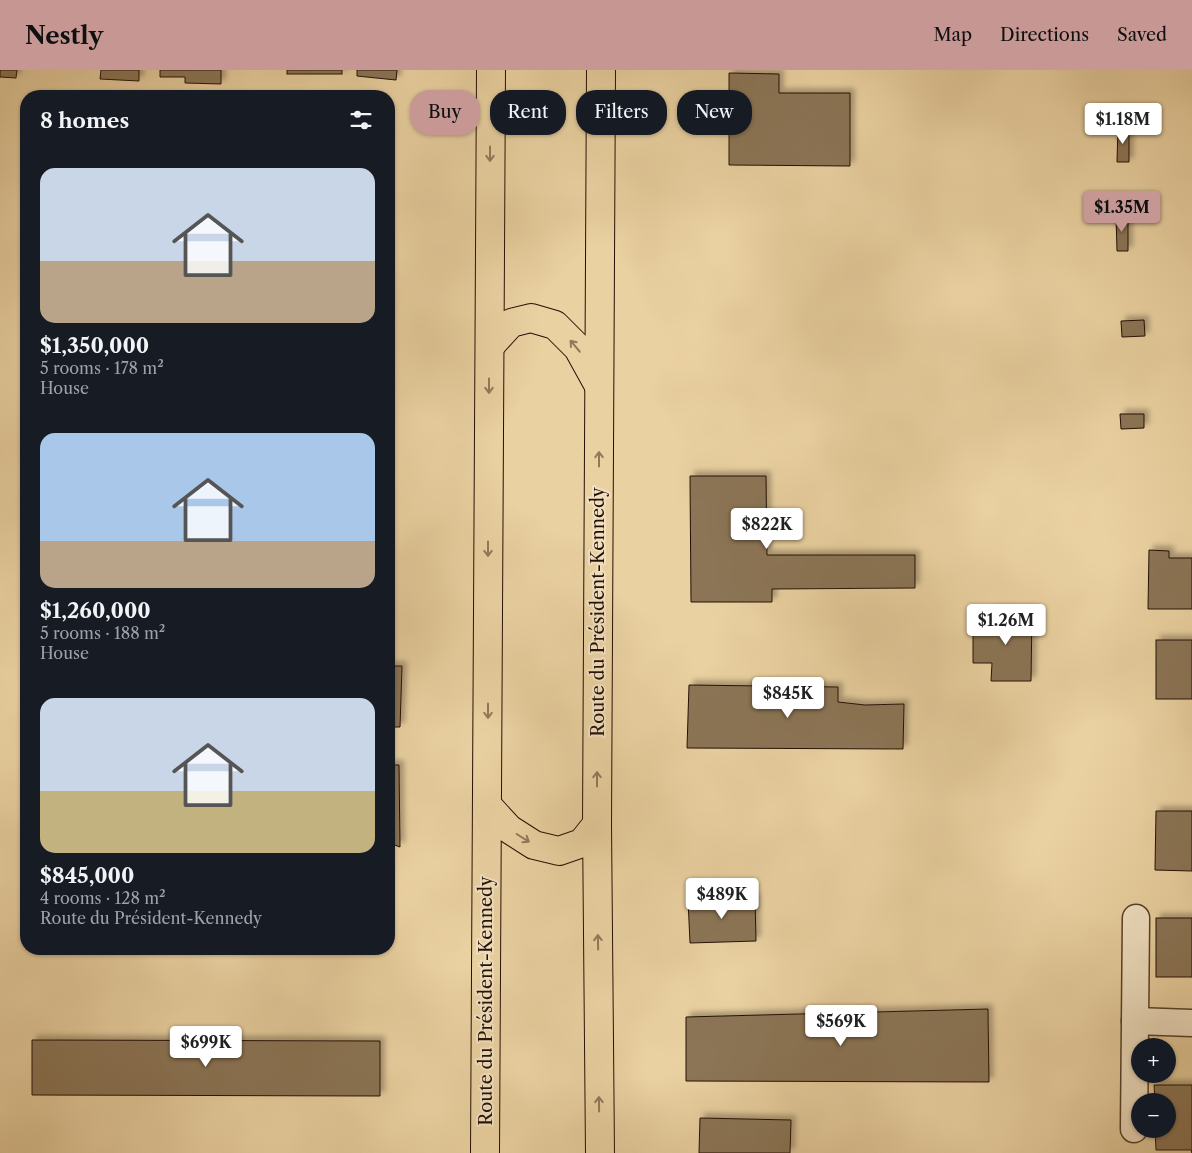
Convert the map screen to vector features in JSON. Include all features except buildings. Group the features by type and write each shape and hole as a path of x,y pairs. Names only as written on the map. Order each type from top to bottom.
{"main road":[{"name":"Route du Président-Kennedy","path":"485,1153 491,70"},
{"name":"Route du Président-Kennedy","path":"600,1153 597,824 602,70"},
{"path":"490,346 511,323 531,318 556,325 578,348 600,388"},
{"path":"487,805 509,829 534,845 559,851 582,843 597,824"}],"lane":[{"path":"1134,1093 1136,918"},
{"path":"1135,1021 1192,1023"}]}
